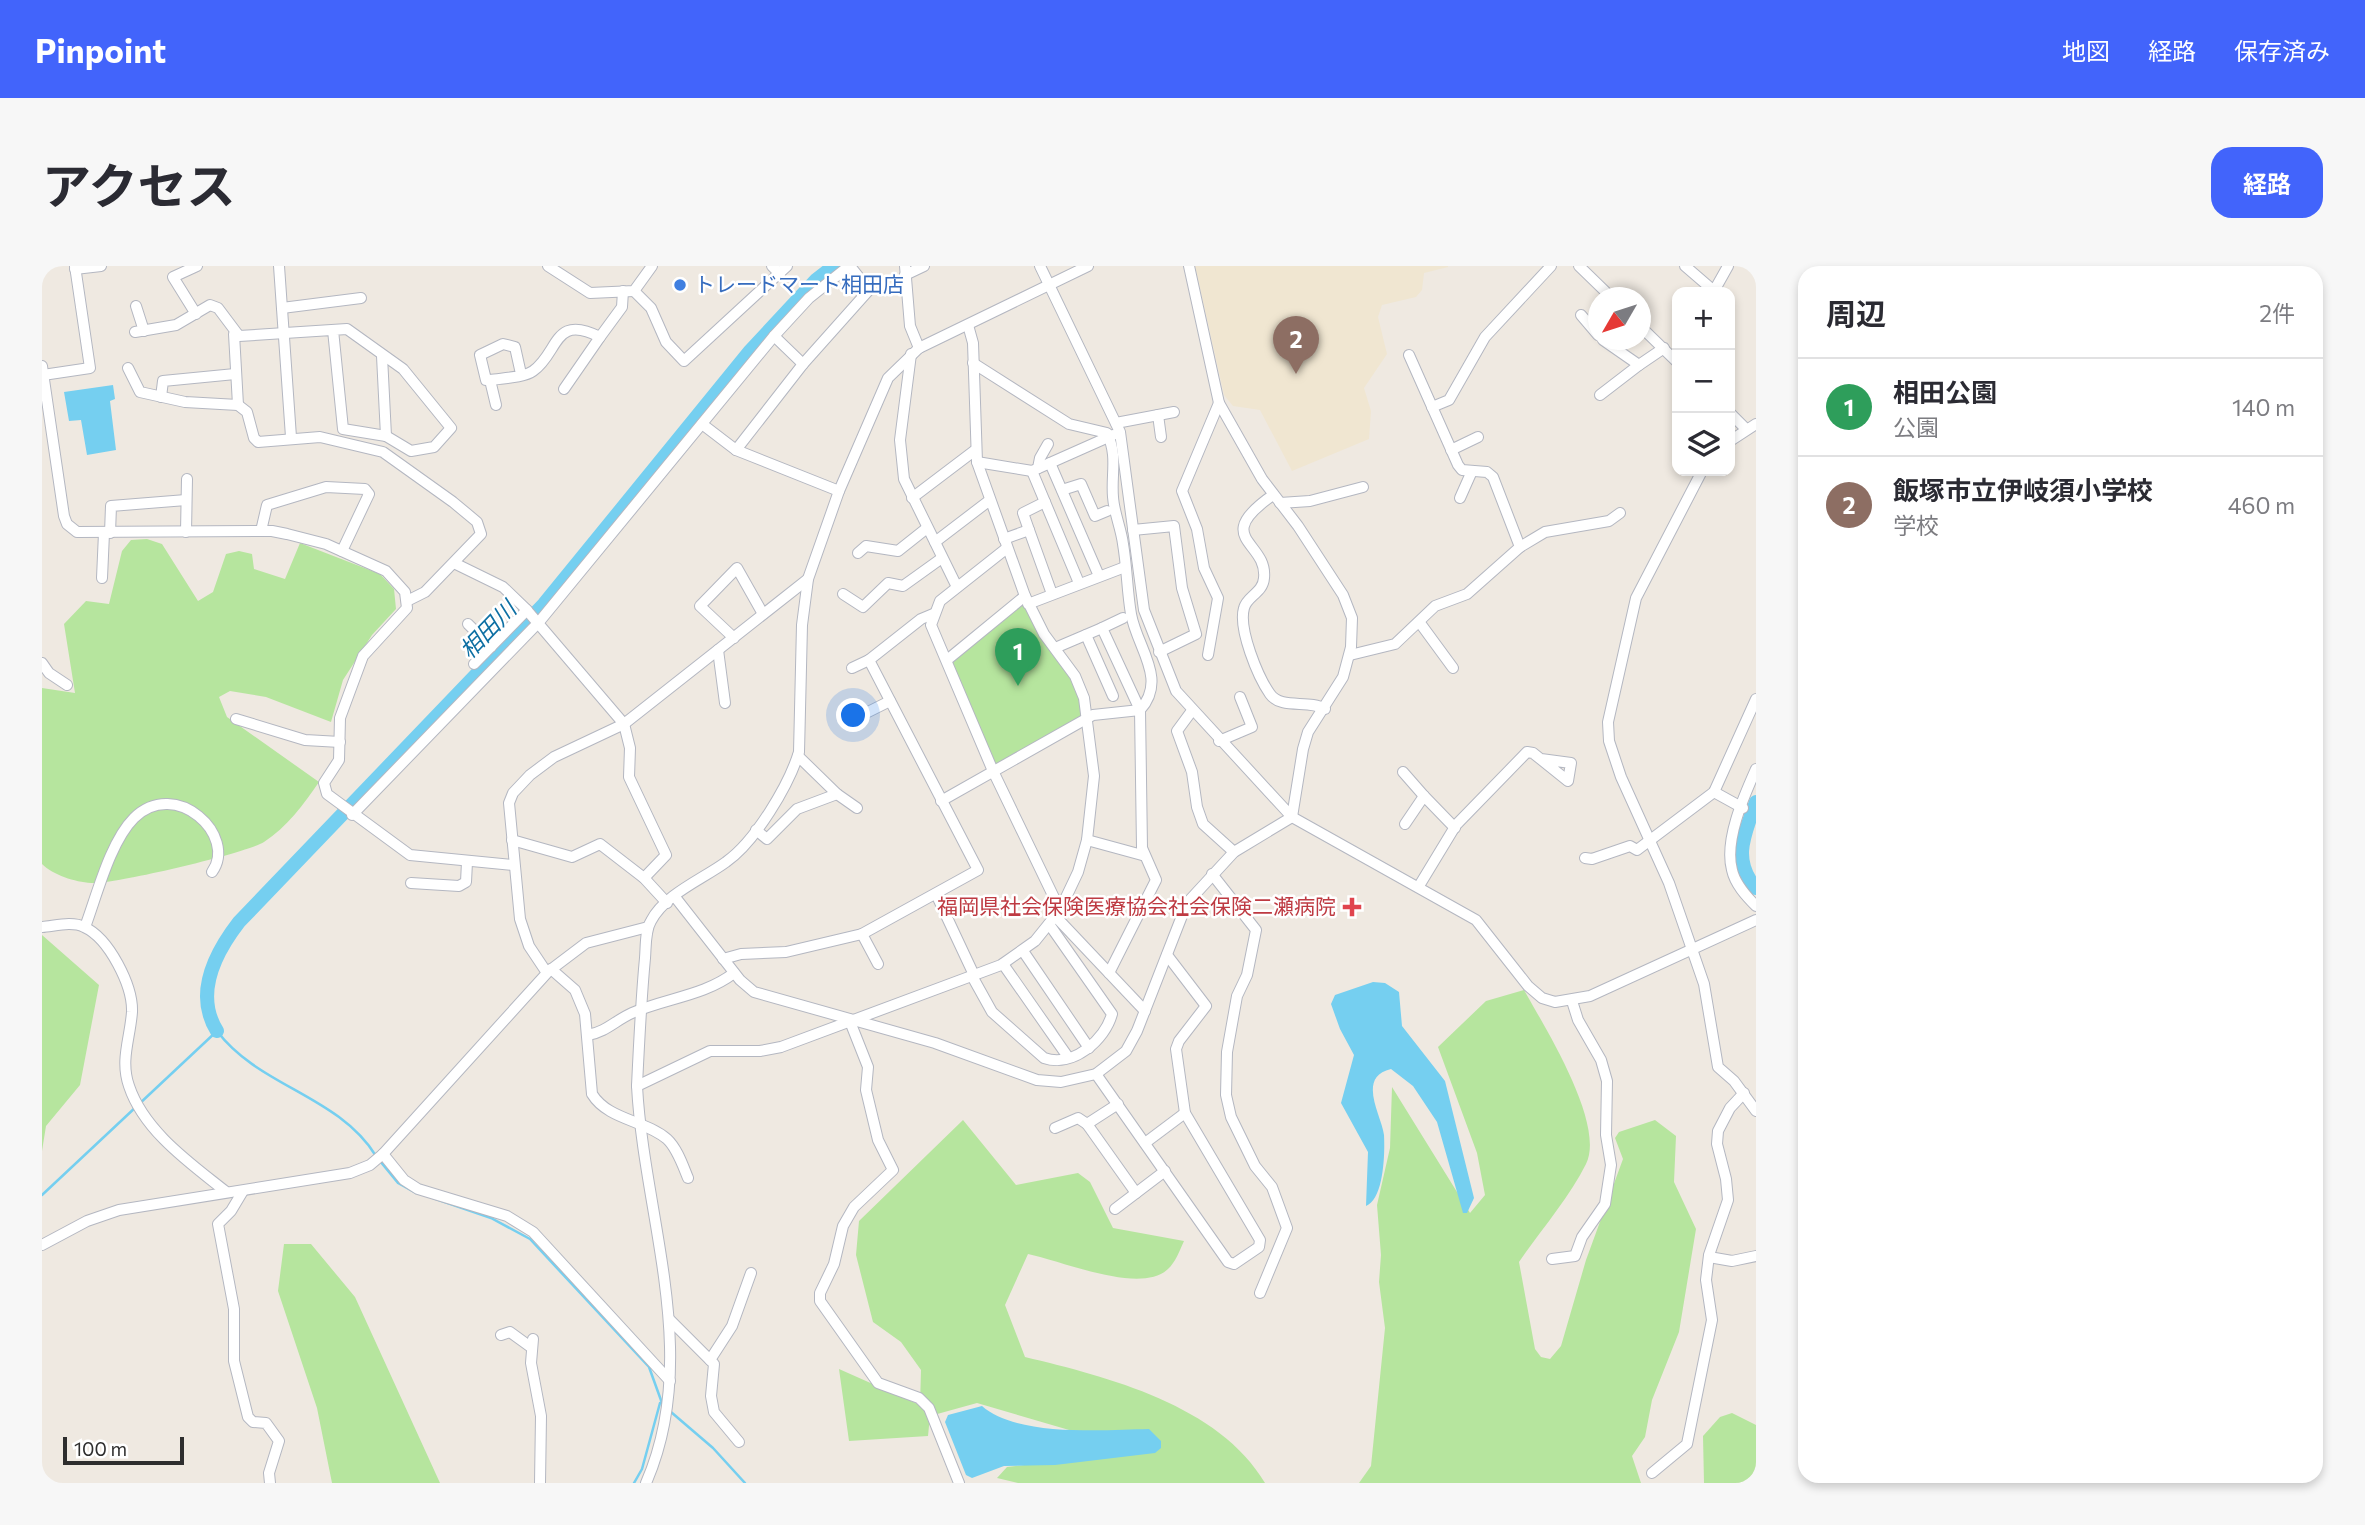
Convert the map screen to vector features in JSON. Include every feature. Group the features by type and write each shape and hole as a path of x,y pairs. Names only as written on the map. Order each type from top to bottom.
{"street":[{"path":"101,266 75,268 90,368 43,371 67,524 77,532 261,531 296,536 342,551 386,571 405,592 407,601 404,614 363,656 340,718 339,760 324,783 327,794 410,855 513,865"},
{"path":"196,314 173,277 197,266"},
{"path":"279,266 291,437"},
{"path":"548,266 590,293 629,291 651,308 666,342 684,361 780,269"},
{"path":"564,389 622,307 629,291 652,266"},
{"path":"351,814 533,616 702,424 774,336 809,298 850,266 869,290 803,363 736,450"},
{"path":"923,266 905,270 915,351 900,457 904,479 912,498 957,587"},
{"path":"1040,266 1118,427 1144,610 1175,691 1191,712 1292,817 1476,920 1535,993 1555,1002 1572,1001 1756,920"},
{"path":"646,1483 666,1419 670,1381 669,1319 639,1121 637,1086 640,1011 648,927 656,912 729,860 756,830 798,756 802,625 808,579 839,491 883,388 895,369 915,351 1088,266"},
{"path":"512,840 572,857 600,844 671,900 746,986 772,999 934,1043 1037,1080 1061,1082 1096,1074 1126,1051 1145,1011 1187,904 1234,852 1292,817 1308,732 1343,677 1353,634 1349,607 1298,526 1276,499 1219,403 1189,266"},
{"path":"1432,407 1449,401 1485,337 1551,266"},
{"path":"1580,266 1601,287"},
{"path":"1685,266 1714,291 1728,266"},
{"path":"282,308 361,298"},
{"path":"136,306 139,331 176,326 214,306 234,334 238,405"},
{"path":"1581,315 1588,323"},
{"path":"637,1086 710,1051 760,1051 781,1047 849,1019 1003,964 1023,951 1055,917 1079,872 1087,840 1094,776 1089,718 1075,676 1026,600 977,463 974,451 973,343 968,325"},
{"path":"234,334 347,329 403,369 451,428 434,447 411,451 386,436 342,429 333,330"},
{"path":"521,374 515,346 503,344 480,355 486,380 490,380 521,374 534,371 551,345 569,330 585,330 600,337"},
{"path":"774,336 803,363"},
{"path":"1651,336 1672,357"},
{"path":"1600,395 1664,348"},
{"path":"1617,350 1639,365"},
{"path":"1409,355 1462,470 1487,472 1493,477 1520,547"},
{"path":"382,356 386,436"},
{"path":"973,363 1069,424 1104,430 1109,437 1115,455 1113,495 1132,620 1152,671 1150,695 1140,710"},
{"path":"128,368 137,390 185,402 238,405 247,412 254,438 258,442 291,437 320,437 383,452 453,502 482,530 456,564 425,592 407,601"},
{"path":"161,397 163,381 235,374"},
{"path":"490,380 496,405"},
{"path":"1208,655 1218,598 1204,568 1197,529 1182,491 1219,403"},
{"path":"977,463 1035,469 1109,437 1118,427 1174,412"},
{"path":"1158,415 1161,437"},
{"path":"1735,418 1745,428"},
{"path":"702,424 736,450 839,491"},
{"path":"1735,437 1745,428 1756,424"},
{"path":"1451,450 1478,437"},
{"path":"1048,444 1035,469 1045,502 1079,583"},
{"path":"912,498 974,451"},
{"path":"1050,463 1098,576"},
{"path":"1460,498 1472,471"},
{"path":"1699,476 1636,598 1608,722 1609,741 1621,777 1669,883 1704,984 1718,1067 1744,1093 1756,1111"},
{"path":"186,532 187,479"},
{"path":"1062,490 1081,484 1094,516 1107,512"},
{"path":"261,531 267,505 326,487 365,489 369,494 342,551"},
{"path":"1325,709 1307,702 1276,700 1267,689 1248,647 1243,612 1248,601 1262,588 1264,572 1243,536 1244,527 1255,507 1276,499 1310,501 1363,487"},
{"path":"102,578 105,533 111,506 186,500"},
{"path":"934,542 990,500"},
{"path":"1045,502 1023,513 1052,594"},
{"path":"1350,656 1395,644 1435,606 1466,594 1520,547 1545,532 1609,521 1620,513"},
{"path":"1133,530 1174,526 1182,588 1196,634 1159,652"},
{"path":"858,553 866,546 898,551 927,528"},
{"path":"936,894 992,1012 1037,1053 1050,1060 1068,1057 1089,1048 1098,1040 1112,1014 1055,917 947,660 932,631 933,614 940,601 1006,544 1029,530"},
{"path":"843,594 863,607 888,583 903,586 942,558"},
{"path":"456,564 503,587 533,616 624,724 630,748 629,777 666,855 644,878"},
{"path":"947,660 1026,600 1052,594 1125,567"},
{"path":"734,638 700,606 737,568 763,614"},
{"path":"688,1178 668,1139 639,1121 603,1108 592,1094 588,1035 580,1000 549,971 524,932 513,865 509,803 519,785 568,748 624,724 808,579"},
{"path":"852,668 869,660 921,619 933,614"},
{"path":"474,664 491,647 533,616"},
{"path":"1055,648 1123,618"},
{"path":"1420,623 1453,667"},
{"path":"468,624 491,647"},
{"path":"1102,628 1140,710 1142,855 1155,872 1156,880 1109,973"},
{"path":"1086,635 1113,696"},
{"path":"718,650 725,703"},
{"path":"723,959 741,954 786,952 862,934 978,870 869,660"},
{"path":"42,663 49,673 67,685"},
{"path":"1219,741 1252,727 1240,697"},
{"path":"1585,858 1592,859 1630,846 1637,850 1651,843 1714,792 1756,699"},
{"path":"866,713 890,701"},
{"path":"941,801 1093,715 1140,710"},
{"path":"1191,712 1177,731 1192,772 1197,807 1203,824 1234,852"},
{"path":"236,719 305,740 340,743"},
{"path":"1419,886 1455,828 1527,752 1541,759"},
{"path":"798,756 837,794 857,808"},
{"path":"1756,769 1731,842 1732,869 1738,884 1756,906"},
{"path":"1403,772 1455,828"},
{"path":"1714,792 1743,808"},
{"path":"756,830 767,839 797,809 837,794"},
{"path":"1405,824 1424,796"},
{"path":"85,927 105,871 125,830 133,820 155,805 166,803 184,806 206,826 216,840 220,853 218,864 212,872"},
{"path":"1087,840 1142,855"},
{"path":"411,883 459,886 466,882 467,862"},
{"path":"1212,874 1256,930 1247,975 1235,1007 1227,1052 1226,1095 1231,1118 1255,1166 1272,1187 1287,1228 1260,1293"},
{"path":"1055,917 1145,1011"},
{"path":"42,927 71,924 85,927 97,937 119,965 131,997 132,1013 124,1052 125,1070 134,1097 160,1134 225,1191"},
{"path":"42,1245 87,1221 119,1210 350,1173 370,1165 549,971 586,943 648,927"},
{"path":"862,934 878,964"},
{"path":"1023,951 1089,1048"},
{"path":"1096,1074 1228,1262 1234,1264 1259,1247 1260,1240 1185,1113 1176,1049 1206,1006 1167,955"},
{"path":"1003,964 1068,1057"},
{"path":"588,1035 615,1026 640,1011 706,989 734,973"},
{"path":"1552,1259 1575,1256 1582,1237 1605,1204 1611,1165 1606,1135 1607,1081 1601,1060 1578,1020 1572,1001"},
{"path":"849,1019 868,1067 866,1090 878,1140 893,1170 854,1207 835,1252 834,1264 820,1293 820,1301 878,1382 919,1398 929,1408 959,1483"},
{"path":"1652,1473 1687,1444 1712,1320 1706,1280 1709,1257 1713,1235 1728,1200 1717,1144 1718,1131 1730,1108 1744,1093"},
{"path":"1087,1124 1118,1104"},
{"path":"1145,1143 1185,1113"},
{"path":"1055,1128 1078,1118 1087,1124 1136,1193"},
{"path":"383,1154 404,1180 418,1189 507,1216 533,1232 670,1381"},
{"path":"1115,1209 1165,1171"},
{"path":"243,1191 231,1211 218,1224 234,1310 234,1361 248,1417 253,1422 266,1423 279,1441 269,1474 270,1483"},
{"path":"1709,1257 1732,1261 1756,1256"},
{"path":"710,1360 732,1326 751,1273"},
{"path":"669,1319 716,1368 711,1396 715,1412 738,1442"},
{"path":"501,1335 510,1332 533,1344 531,1363 541,1416 540,1483"}],"shaded area":[{"path":"1195,266 1448,267 1424,273 1422,290 1416,297 1382,305 1378,317 1387,354 1364,388 1371,411 1369,439 1292,471 1260,410 1233,406 1224,395"}],"green space":[{"path":"147,539 162,544 198,601 213,592 226,554 239,551 252,554 254,569 285,579 300,543 380,574 394,589 396,609 372,635 343,680 331,722 266,697 230,691 219,697 227,717 319,782 301,807 280,829 253,847 207,860 124,879 91,883 78,881 58,875 42,864 42,688 75,693 64,624 86,601 109,604 122,551 131,540"},
{"path":"1022,604 1073,682 1084,713 1077,722 998,766 993,765 951,662"},
{"path":"42,935 99,985 80,1085 46,1126 42,1151"},
{"path":"1524,990 1570,1076 1588,1125 1590,1147 1579,1177 1519,1262 1535,1349 1541,1357 1550,1359 1561,1346 1586,1260 1623,1159 1615,1138 1619,1132 1655,1120 1676,1136 1674,1182 1696,1229 1679,1332 1652,1400 1645,1437 1632,1456 1641,1483 1359,1483 1371,1466 1385,1328 1379,1282 1381,1255 1377,1205 1390,1148 1392,1087 1470,1213 1485,1195 1477,1153 1438,1047 1486,1001"},
{"path":"963,1120 1016,1185 1078,1173 1090,1182 1113,1228 1184,1241 1168,1269 1156,1276 1140,1279 1101,1274 1028,1254 1005,1305 1025,1357 1125,1385 1191,1414 1220,1433 1245,1456 1265,1483 1018,1483 997,1478 1007,1467 1141,1451 977,1403 930,1416 928,1436 849,1441 839,1369 920,1405 921,1370 901,1342 873,1322 856,1255 859,1221"},
{"path":"284,1244 311,1244 355,1297 440,1483 332,1483 317,1408 278,1291"},
{"path":"1732,1413 1756,1425 1756,1483 1704,1483 1703,1436 1720,1417"}],"water":[{"path":"113,385 115,399 110,401 116,450 87,455 81,420 69,421 64,392"},
{"path":"1373,982 1385,983 1399,992 1402,1026 1445,1081 1474,1198 1467,1213 1463,1213 1437,1122 1413,1086 1391,1069 1381,1073 1373,1088 1384,1135 1384,1153 1377,1194 1366,1206 1368,1152 1341,1103 1354,1055 1331,1004 1335,995"},
{"path":"982,1406 997,1416 1038,1427 1086,1430 1149,1429 1161,1441 1161,1448 1155,1453 1055,1465 1004,1466 972,1478 966,1475 945,1422 948,1415"}],"waterway":[{"name":"相田川","path":"217,1031 207,1003 210,974 222,947 239,922 544,604 750,351 816,280 834,266"},
{"path":"1756,802 1742,846 1744,867 1756,888"},
{"path":"42,1195 217,1031 234,1050 254,1066 341,1119 360,1135 376,1156"},
{"path":"380,1161 398,1183 416,1193"},
{"path":"433,1198 491,1218 530,1239 649,1367 662,1403"},
{"path":"634,1483 642,1469 660,1403"},
{"path":"671,1412 713,1448 745,1483"}],"place":[{"name":"トレードマート相田店","path":"680,285"},
{"name":"飯塚市立伊岐須小学校","path":"1296,374"},
{"name":"相田公園","path":"1018,686"},
{"name":"福岡県社会保険医療協会社会保険二瀬病院","path":"1352,907"}]}
